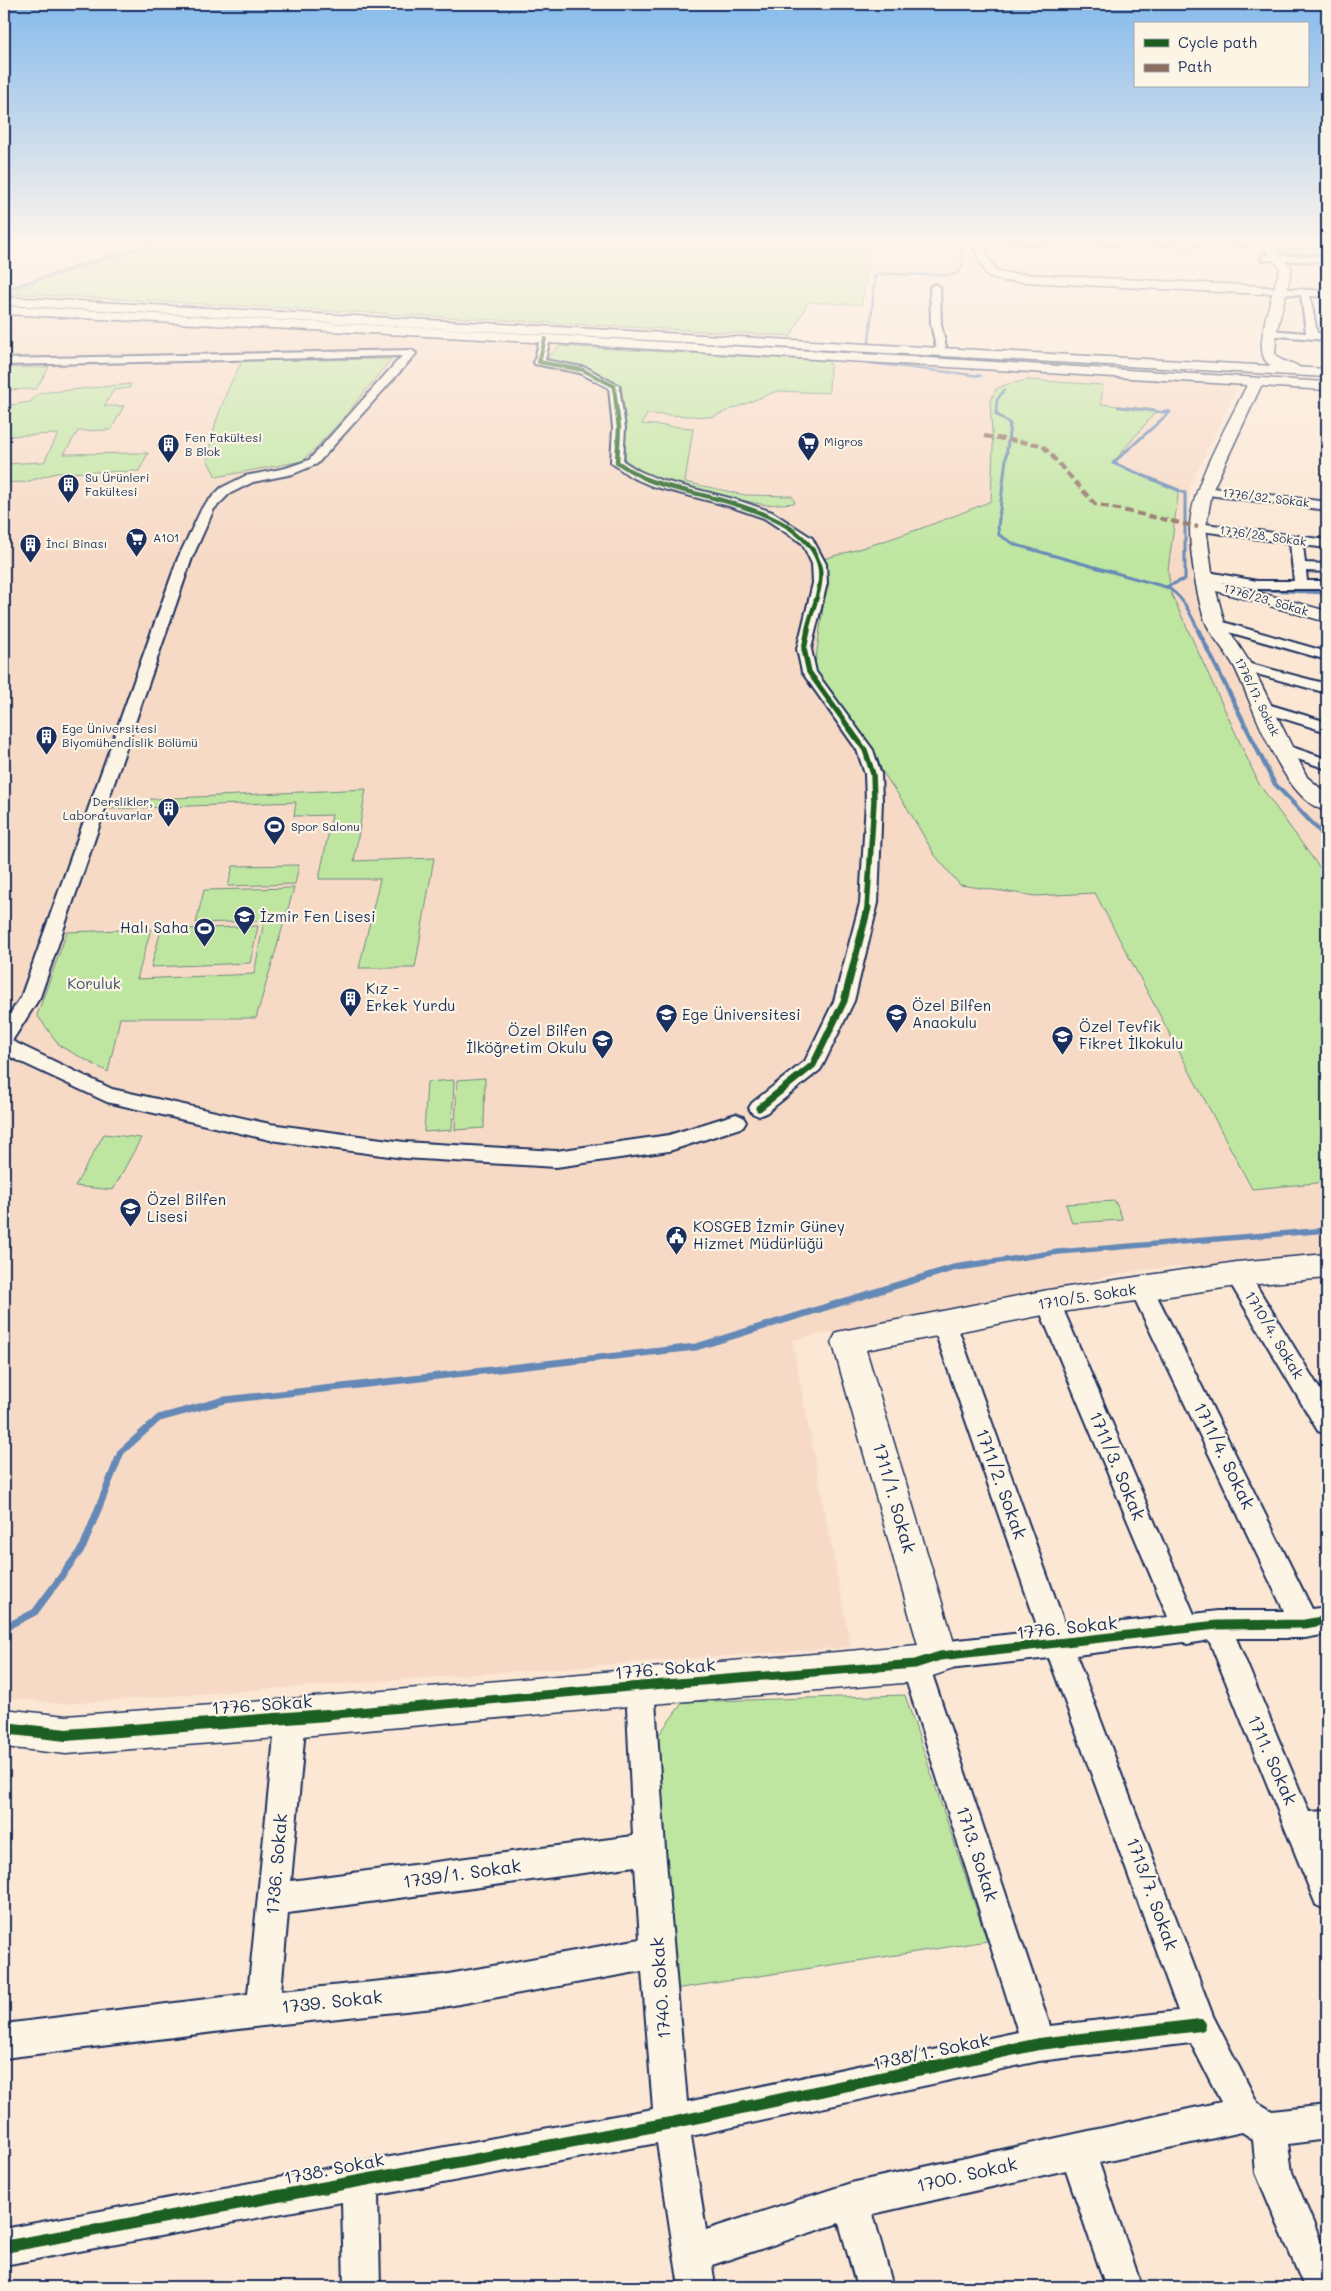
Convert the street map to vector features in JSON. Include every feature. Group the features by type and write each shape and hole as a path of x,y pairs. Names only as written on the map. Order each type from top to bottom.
{"main road":[{"path":"687,348 1327,386"},
{"path":"764,348 847,358"},
{"path":"847,348 1208,369 1327,372"},
{"path":"851,348 1327,378"},
{"path":"961,348 1249,361 1327,372"},
{"path":"1269,348 1270,358 1293,368"},
{"name":"1776/17. Sokak","path":"1256,382 1211,482 1198,527 1204,579 1216,624 1243,666 1261,707 1298,780 1327,805"},
{"name":"1776/23. Sokak","path":"1204,579 1327,617"},
{"name":"1710/5. Sokak","path":"848,1341 944,1324 1048,1302 1237,1274 1327,1266"},
{"name":"1711/1. Sokak","path":"848,1341 928,1660"},
{"name":"1776. Sokak","path":"4,1728 66,1735 291,1718 928,1660"}],"street":[{"path":"543,348 539,362 583,370 614,386 618,419 617,462 635,474 656,483 733,503 768,515 807,541 819,564 820,583 804,649 809,672 865,750 873,774 874,801 869,904 844,1001 813,1065 758,1108"},
{"path":"4,362 411,353 313,462 289,470 249,479 225,491 208,508 185,558 30,996 4,1038"},
{"name":"1776/32. Sokak","path":"1211,482 1324,499"},
{"path":"1324,499 1327,523"},
{"name":"1776/28. Sokak","path":"1198,527 1327,544"},
{"path":"1296,540 1301,585"},
{"path":"1299,567 1327,568"},
{"path":"1204,579 1257,585 1327,585"},
{"path":"1216,624 1327,656"},
{"path":"1243,666 1327,689"},
{"path":"1261,707 1327,727"},
{"path":"1283,749 1327,764"},
{"path":"4,1046 107,1095 270,1132 404,1150 556,1159 669,1143 736,1122"},
{"name":"1710/4. Sokak","path":"1237,1274 1327,1423"},
{"name":"1711/4. Sokak","path":"1142,1289 1316,1622"},
{"name":"1711/3. Sokak","path":"1048,1302 1187,1630"},
{"name":"1711/2. Sokak","path":"944,1324 1058,1644"},
{"name":"1776. Sokak","path":"928,1660 1217,1625 1316,1622"},
{"name":"1711. Sokak","path":"1217,1625 1248,1705 1314,1827 1327,1894"},
{"name":"1713/7. Sokak","path":"1058,1644 1200,2025 1257,2121"},
{"name":"1713. Sokak","path":"928,1660 1039,2044"},
{"name":"1740. Sokak","path":"640,1686 649,1849 671,2123 698,2287"},
{"name":"1736. Sokak","path":"263,2009 291,1718"},
{"name":"1739/1. Sokak","path":"274,1899 649,1849"},
{"name":"1739. Sokak","path":"4,2041 263,2009 442,1991 658,1952"},
{"name":"1738/1. Sokak","path":"671,2123 1039,2044 1200,2025"},
{"path":"1257,2121 1274,2173 1322,2287"},
{"name":"1700. Sokak","path":"693,2253 852,2201 1077,2150 1257,2121 1327,2122"},
{"name":"1738. Sokak","path":"4,2246 671,2123"},
{"path":"1077,2150 1124,2287"},
{"path":"360,2179 362,2287"},
{"path":"852,2201 875,2287"}],"shaded area":[{"name":"Ege Üniversitesi","path":"4,348 595,348 1240,382 1190,486 1189,526 1192,576 1196,594 1294,782 1327,813 1327,1255 1141,1270 792,1340 851,1647 60,1704 4,1697"}],"green space":[{"path":"557,348 593,348 827,361 830,363 829,393 777,391 712,417 647,414 642,424 693,428 685,482 745,495 792,496 795,503 766,505 730,498 667,482 638,471 625,462 626,425 621,385 583,366 546,360"},
{"path":"391,359 341,421 303,461 216,477 207,459 216,421 229,387 242,361"},
{"path":"49,367 36,389 4,390 4,368"},
{"path":"1028,380 1103,385 1101,404 1157,410 1113,463 1179,489 1168,570 1171,593 1259,784 1327,878 1327,1182 1252,1189 1095,893 1036,896 960,885 934,854 908,809 814,672 827,579 823,559 908,533 991,501 993,447 990,402 996,389 1008,384"},
{"path":"131,384 129,388 114,390 104,406 124,406 111,430 78,431 64,454 148,453 139,471 56,473 26,482 4,483 4,464 44,462 58,434 4,436 9,422 4,422 11,405 30,402 40,393"},
{"path":"366,789 354,861 434,858 415,968 359,968 380,879 319,879 332,815 294,816 296,802 110,809 112,801"},
{"path":"299,865 295,884 228,886 233,866"},
{"name":"Koruluk","path":"294,888 256,1018 120,1018 108,1072 60,1046 37,1015 67,932 151,929 137,979 254,974 264,921 196,923 204,890"},
{"name":"Halı Saha","path":"258,926 250,963 151,967 161,930"},
{"path":"485,1078 484,1128 455,1130 457,1080"},
{"path":"454,1080 452,1130 424,1132 427,1082"},
{"path":"104,1134 141,1138 113,1190 75,1186"},
{"path":"1115,1201 1123,1220 1072,1223 1066,1204"},
{"path":"905,1695 987,1941 675,1989 657,1737 683,1702"}],"waterway":[{"path":"870,363 981,376"},
{"path":"996,413 997,400 1004,390"},
{"path":"1118,407 1169,413"},
{"path":"1164,411 1169,413"},
{"path":"996,413 1010,424 998,527 999,535 1016,545 1166,587"},
{"path":"1166,587 1185,579 1185,493 1113,463 1169,413"},
{"path":"1166,587 1182,600 1199,631"},
{"path":"1242,589 1327,593"},
{"path":"1198,630 1274,783 1327,839"},
{"path":"979,1264 1058,1252 1327,1230"},
{"path":"4,1628 35,1612 83,1547 121,1452 159,1418 225,1400 696,1347 953,1268 987,1263"}],"marked path":[{"path":"984,436 1042,445 1095,504 1198,527"}],"cycle path":[{"path":"543,348 539,362 583,370 614,386 619,428 617,462 635,474 656,483 733,503 768,515 807,541 819,564 820,583 804,649 809,672 865,750 873,774 874,801 869,903 844,1001 813,1065 759,1108"},
{"path":"4,1728 66,1735 291,1718 640,1686 915,1664 940,1656 1217,1625 1305,1624 1327,1620"},
{"path":"4,2247 671,2123 1039,2044 1200,2025"}],"place":[{"name":"Migros","path":"808,461"},
{"name":"Fen Fakültesi B Blok","path":"169,464"},
{"name":"Su Ürünleri Fakültesi","path":"69,504"},
{"name":"A101","path":"137,557"},
{"name":"İnci Binası","path":"30,563"},
{"name":"Ege Üniversitesi Biyomühendislik Bölümü","path":"46,755"},
{"name":"Derslikler, Laboratuvarlar","path":"169,828"},
{"name":"Spor Salonu","path":"275,846"},
{"name":"İzmir Fen Lisesi","path":"244,936"},
{"name":"Halı Saha","path":"205,947"},
{"name":"Kız - Erkek Yurdu","path":"350,1017"},
{"name":"Ege Üniversitesi","path":"666,1034"},
{"name":"Özel Bilfen Anaokulu","path":"896,1034"},
{"name":"Özel Tevfik Fikret İlkokulu","path":"1063,1055"},
{"name":"Özel Bilfen İlköğretim Okulu","path":"603,1059"},
{"name":"Özel Bilfen Lisesi","path":"131,1228"},
{"name":"KOSGEB İzmir Güney Hizmet Müdürlüğü","path":"677,1255"}]}
